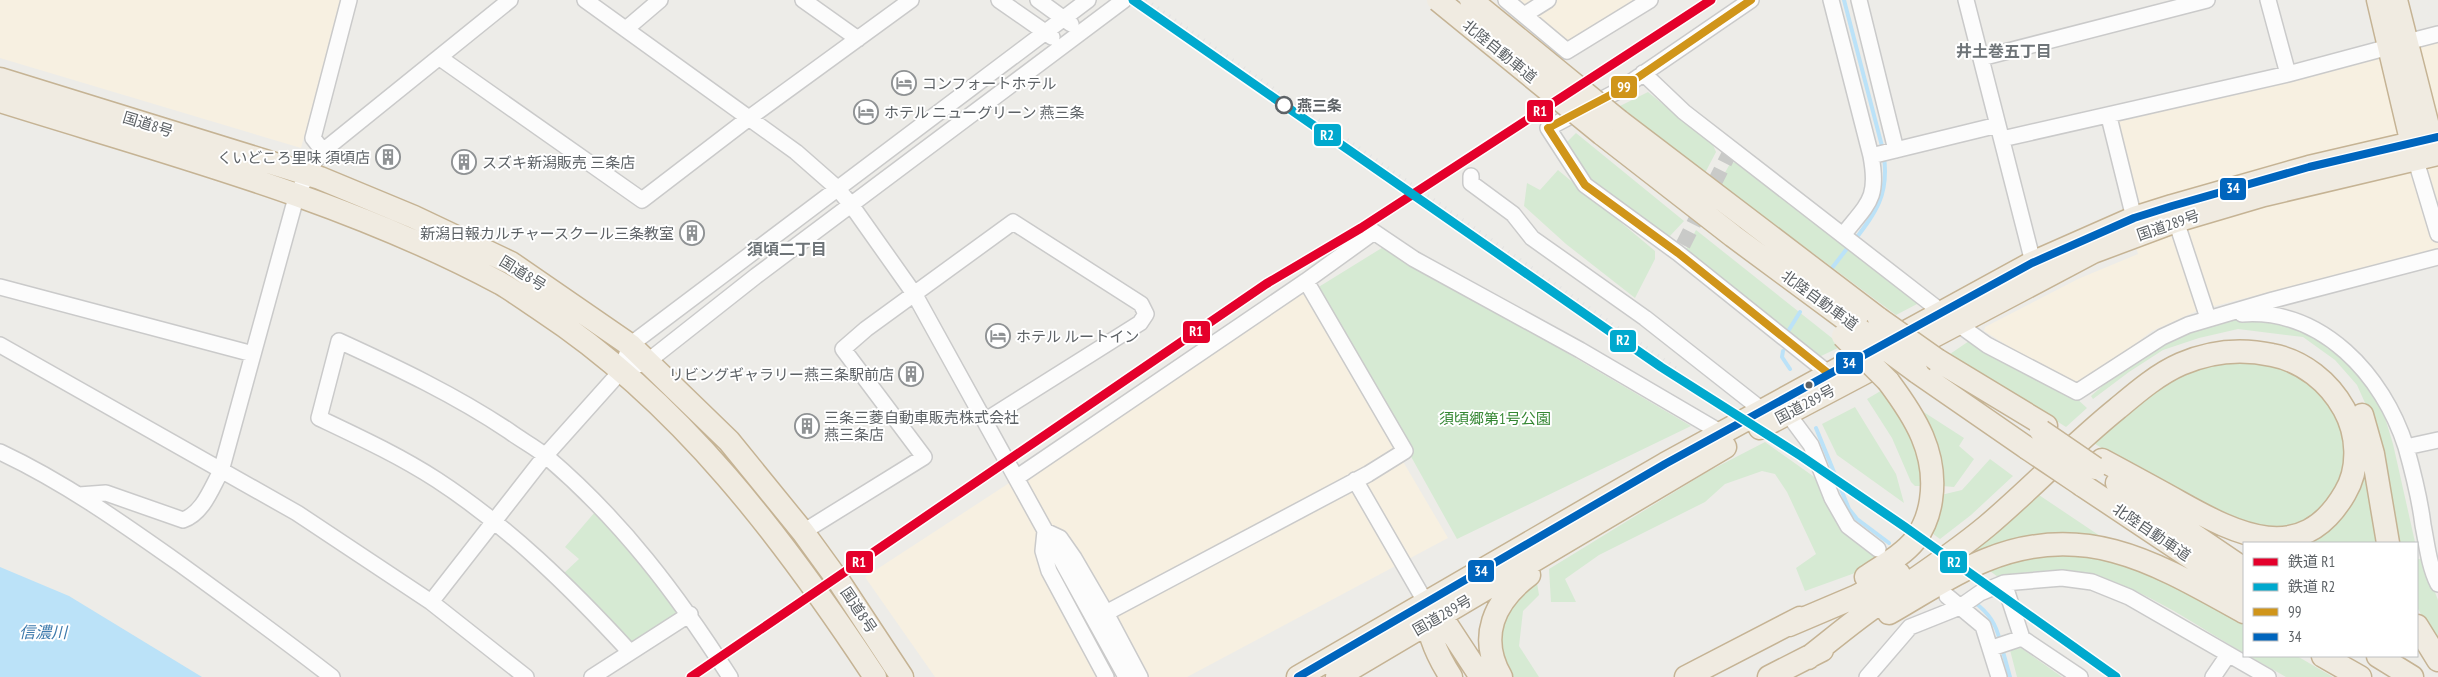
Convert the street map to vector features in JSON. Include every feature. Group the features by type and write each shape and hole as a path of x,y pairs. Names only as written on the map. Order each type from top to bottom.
{"highway":[{"name":"北陸自動車道","path":"1438,0 1610,128"},
{"name":"北陸自動車道","path":"1470,0 1610,128 1733,236 1917,372 2038,435"},
{"path":"2378,0 2398,44 2430,151"},
{"path":"2396,0 2398,44"},
{"name":"国道8号","path":"0,79 308,174 414,217 511,263 630,345 729,441 803,532 840,583 902,677"},
{"name":"国道8号","path":"0,100 297,194 411,241 501,284 578,335 621,371 702,449 737,487 810,580 875,677"},
{"name":"国道289号","path":"1298,677 1431,614 1606,518 1732,443 1788,414 1950,318 2134,218 2262,179 2430,151"},
{"name":"国道289号","path":"2036,271 2176,221 2264,195 2430,151"},
{"name":"国道289号","path":"1337,677 1431,614 1720,432 1828,373 1950,318"},
{"name":"北陸自動車道","path":"1860,329 1938,360 2038,435 2243,568"},
{"path":"1789,625 1901,554 1915,539 1924,523 1932,490 1933,471 1922,434 1911,412 1888,381 1860,329"},
{"path":"1686,677 1789,625 1878,586 1926,558 1978,518 2093,411 2137,375 2168,355 2219,338 2262,338 2301,350 2336,374 2349,390 2360,409 2368,430 2388,542"},
{"path":"1808,658 1987,526 2106,417 2137,392 2180,365 2222,352 2242,350 2280,356 2312,372 2336,397 2349,419 2355,444 2353,474 2339,504 2313,528 2296,535 2261,538 2224,526 2093,471 2038,435"},
{"name":"北陸自動車道","path":"2093,471 2243,592"},
{"path":"1501,677 1492,660 1490,644 1491,628 1503,600 1524,578 1606,518"},
{"path":"1769,677 1808,658 1985,560 2010,552 2059,544 2086,544 2135,556 2243,611"},
{"path":"1431,614 1438,654 1451,677"},
{"path":"1431,614 1481,677"},
{"path":"2418,628 2438,660"},
{"path":"2325,657 2360,677"},
{"path":"2342,657 2374,677"},
{"path":"2380,657 2412,677"}],"street":[{"path":"323,151 313,138 349,0"},
{"path":"80,495 106,493 182,520 192,517 206,499 221,471 297,194 308,174 323,151 510,0"},
{"path":"585,0 796,152 837,188 852,206 915,295 986,420 1126,677"},
{"path":"626,28 660,0"},
{"path":"803,0 858,39"},
{"path":"440,58 642,200 749,118 911,0"},
{"path":"999,0 1063,45"},
{"path":"1038,0 1081,32"},
{"path":"431,602 545,456 621,371 630,345 1088,0"},
{"path":"621,371 647,362 756,276 852,206 1124,0"},
{"path":"1506,0 1567,51 1650,0"},
{"path":"1524,15 1548,0"},
{"path":"1751,0 1618,91 1548,128 1584,185 1680,249 1828,373"},
{"path":"1831,0 1884,153"},
{"path":"1846,238 1874,192 1875,182 1884,153 1859,0"},
{"path":"1966,0 2036,271"},
{"path":"1981,58 2207,0"},
{"path":"2268,0 2288,74"},
{"path":"1884,153 2000,132 2109,117 2288,74 2438,34"},
{"path":"1643,73 1684,112 1731,151 1986,345 2077,392 2162,337 2213,317 2438,257"},
{"path":"2109,117 2134,218"},
{"path":"2430,151 2438,234"},
{"path":"1470,176 1471,183 1514,214 1532,238 1645,318 1762,410"},
{"path":"2176,221 2213,317"},
{"path":"803,532 924,457 843,349 866,329 1013,222 1141,304 1146,314 1140,324 986,420"},
{"path":"1016,478 1306,281 1374,232 1414,259 1580,350 1720,432"},
{"path":"1106,613 1356,480 1405,451 1306,281"},
{"path":"0,287 253,354"},
{"path":"2213,317 2268,314 2292,318 2328,337 2357,360 2385,400 2406,447 2426,546 2438,584"},
{"path":"629,651 573,590 493,521 436,480 377,446 319,418 339,341 432,384 467,404 545,456 607,512 690,614 730,677"},
{"path":"0,345 297,513 431,602 526,677"},
{"path":"1788,414 1811,445 1832,498 1848,526 1878,549"},
{"path":"2406,447 2438,440"},
{"path":"0,452 80,495 278,635 332,677"},
{"path":"1356,480 1431,614"},
{"path":"1045,531 1060,538 1106,613 1140,677"},
{"path":"1045,531 1043,551 1049,571 1106,677"},
{"path":"1867,677 1910,627 1962,605 1980,593 2004,583 2062,578 2092,582 2130,596 2268,677"},
{"path":"2004,583 2017,640 2080,677"},
{"path":"1947,596 1962,605 1983,626 1994,647 1999,677"},
{"path":"592,677 629,651 690,614"},
{"path":"1994,647 2017,640"},
{"path":"2213,677 2228,655"}],"shaded area":[{"path":"0,0 342,0 301,148 0,58"},
{"path":"1514,0 1638,0 1566,43"},
{"path":"2438,40 2438,249 2199,310 2152,331 2077,389 1984,331 1985,327 2078,279 2138,254 2102,122"},
{"path":"1298,295 1305,295 1448,538 1187,677 935,677 865,577"}],"green space":[{"path":"1648,92 1713,145 1716,152 1705,173 1620,106"},
{"path":"1576,133 1684,221 1669,237 1660,236 1586,181 1560,149"},
{"path":"1731,162 1736,163 1919,303 1896,315 1719,183"},
{"path":"1558,170 1655,251 1655,259 1635,298 1566,244 1524,206 1527,183 1540,190"},
{"path":"1696,230 1842,346 1819,357 1684,253"},
{"name":"須頃郷第1号公園","path":"1385,246 1691,426 1457,539 1317,288"},
{"path":"2236,317 2284,321 2311,333 2354,363 2382,408 2393,444 2415,542 2395,542 2370,414 2357,385 2335,360 2303,337 2238,329 2199,338 2163,350 2093,399 2091,396 2124,367 2193,327"},
{"path":"1972,339 2076,398 2087,408 2066,427 1950,354"},
{"path":"2252,359 2277,365 2308,380 2328,401 2345,428 2348,454 2338,494 2300,526 2258,533 2160,484 2092,442 2171,378 2214,362"},
{"path":"1884,389 1906,416 1927,486 1915,486 1911,482 1892,438 1867,399"},
{"path":"1855,407 1896,474 1904,503 1837,455 1822,424"},
{"path":"1919,409 1964,438 1959,446 1974,459 1954,487 1942,486"},
{"path":"1765,442 1820,481 1877,558 1855,573 1805,591 1796,568 1816,554 1787,492 1775,474 1762,471 1725,484 1705,502 1599,555 1565,579 1576,602 1551,602 1549,569 1707,472"},
{"path":"1990,459 2013,476 1971,515 1940,539 1929,531 1941,495 1962,490"},
{"path":"2364,461 2382,542 2306,542 2329,527 2346,511 2357,491"},
{"path":"2036,493 2106,540 1971,560 1965,554"},
{"path":"595,512 634,551 682,612 630,644 564,573 579,559 565,547"},
{"path":"2079,552 2124,561 2173,584 2243,624 2243,652 2141,593 2119,584 2075,572 2036,571 1998,577 1986,568 2007,561"},
{"path":"2418,559 2422,559 2438,600 2438,645 2418,609"},
{"path":"1537,583 1539,595 1523,611 1519,646 1539,677 1512,677 1499,654 1497,638 1501,621 1517,598"},
{"path":"2021,648 2062,677 2017,677 2010,650"},
{"path":"2251,657 2299,657 2333,677 2286,677"}],"water":[{"name":"信濃川","path":"0,567 69,596 202,677 0,677"}],"waterway":[{"path":"1844,0 1883,150"},
{"path":"1854,241 1869,221 1883,193 1885,182 1884,157"},
{"path":"1832,268 1849,246"},
{"path":"1787,333 1800,312"},
{"path":"1783,351 1782,357 1790,369"},
{"path":"1816,428 1849,509 1857,519 1889,543"},
{"path":"1974,602 1991,619 2000,641"},
{"path":"2002,648 2010,677"}],"tunnel":[{"path":"1683,245 1730,152"}],"railway":[{"path":"1133,0 1661,367 1801,456"},
{"path":"1146,0 1677,369"},
{"path":"691,677 1266,284 1361,228 1711,0"}],"rail line":[{"name":"R2","path":"1133,0 1661,367 1801,456 1905,527 2116,677"},
{"name":"R1","path":"691,677 1266,284 1361,228 1711,0"}],"transit line":[{"name":"99","path":"1751,0 1618,91 1548,128 1585,185 1678,253 1828,373"},
{"name":"34","path":"1298,677 1665,464 2032,263 2134,218 2172,206 2309,167 2438,137"}],"place":[{"name":"コンフォートホテル","path":"904,83"},
{"name":"燕三条","path":"1284,105"},
{"name":"ホテル ニューグリーン 燕三条","path":"866,112"},
{"name":"くいどころ里味 須頃店","path":"388,157"},
{"name":"スズキ新潟販売 三条店","path":"464,162"},
{"name":"新潟日報カルチャースクール三条教室","path":"692,233"},
{"name":"ホテル ルートイン","path":"998,336"},
{"name":"リビングギャラリー燕三条駅前店","path":"911,374"},
{"name":"三条三菱自動車販売株式会社 燕三条店","path":"807,426"}],"district":[{"name":"井土巻五丁目","path":"2004,51"},
{"name":"須頃二丁目","path":"787,249"}]}
